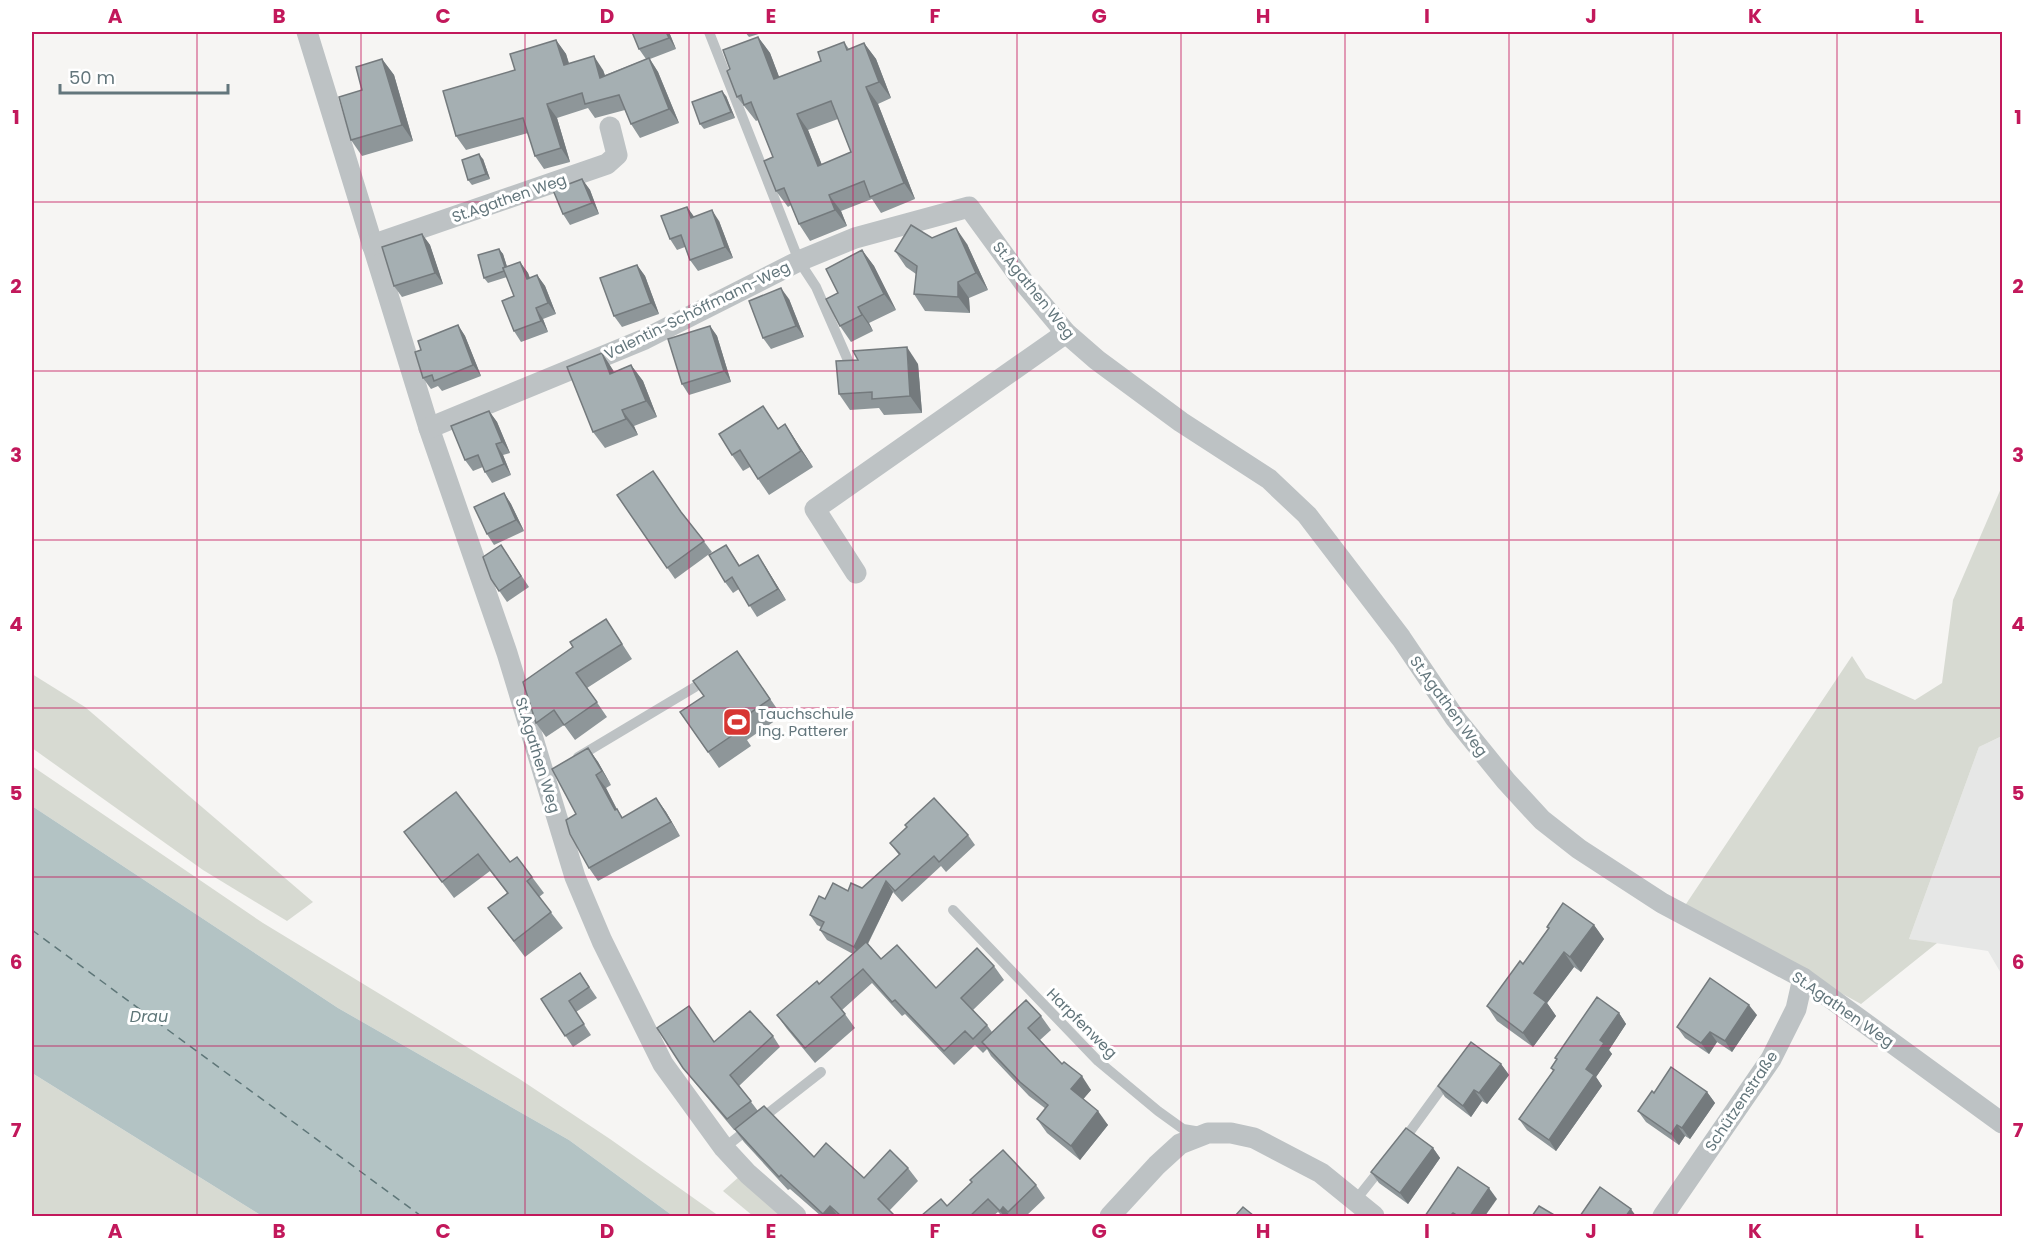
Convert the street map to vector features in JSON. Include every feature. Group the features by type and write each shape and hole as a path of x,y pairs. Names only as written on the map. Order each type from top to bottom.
{"street":[{"name":"St.Agathen Weg","path":"307,32 429,428 549,775 575,877 602,941 663,1064 724,1148 748,1174 795,1216"},
{"name":"St.Agathen Weg","path":"372,245 607,164 617,155 610,127"},
{"name":"St.Agathen Weg","path":"969,207 1025,284 1066,333 1097,360 1181,422 1269,479 1307,515 1401,638 1455,718 1506,781 1542,820 1579,849 1662,903 1803,978 2002,1123"},
{"name":"Valentin-Schöffmann-Weg","path":"429,428 645,339 799,261 855,238 969,207"},
{"path":"856,573 815,509 1066,333"},
{"name":"Schützenstraße","path":"1663,1216 1771,1059 1796,1009 1803,978"},
{"path":"1110,1216 1157,1165 1180,1144 1208,1133 1231,1133 1254,1138 1321,1173 1374,1216"}],"lane":[{"path":"709,32 799,261 816,287 850,365"},
{"path":"564,766 695,687"},
{"name":"Harpfenweg","path":"953,910 1098,1061 1158,1111 1183,1128 1208,1133"},
{"path":"1355,1201 1454,1071"},
{"path":"724,1148 821,1072"}],"shaded area":[{"path":"2002,486 2002,736 1979,747 1909,939 1937,943 1861,1004 1684,907 1852,656 1866,678 1915,700 1942,683 1953,600"},
{"path":"32,674 85,707 313,902 287,921 203,870 32,748"},
{"path":"2002,736 2002,975 1988,951 1909,939 1979,747"},
{"path":"32,766 263,923 518,1078 719,1216 673,1216 569,1140 338,1008 32,806"},
{"path":"32,1073 262,1216 32,1216"},
{"path":"740,1176 787,1216 753,1216 723,1191"}],"water":[{"name":"Drau","path":"32,806 338,1008 569,1140 673,1216 262,1216 32,1073"}],"building":[{"path":"632,32 666,32 669,38 639,49"},
{"path":"758,37 774,79 821,61 818,52 844,42 847,50 864,43 879,82 866,87 904,183 870,197 864,181 829,195 835,210 799,224 784,188 776,191 764,161 773,157 751,102 744,105 741,95 737,97 727,71 730,69 723,50","holes":["831,101 851,152 818,166 797,114"]},
{"path":"556,40 564,65 594,56 600,78 649,58 669,109 631,124 619,95 585,104 582,93 547,104 561,148 535,156 523,118 456,136 443,91 515,70 510,54"},
{"path":"382,59 402,125 351,140 339,97 362,90 356,67"},
{"path":"722,91 731,112 700,124 692,102"},
{"path":"479,154 486,174 468,180 462,160"},
{"path":"582,179 592,203 563,214 553,190"},
{"path":"687,207 691,218 712,210 725,247 690,260 681,235 670,239 661,216"},
{"path":"911,225 932,238 956,228 976,273 958,282 958,297 914,294 917,266 895,251"},
{"path":"422,234 435,273 394,286 382,247"},
{"path":"499,249 505,267 504,271 484,278 478,255"},
{"path":"862,250 884,294 858,307 862,315 840,326 826,299 838,293 826,269"},
{"path":"520,262 527,279 537,275 548,303 536,308 541,321 514,331 502,301 514,296 503,268"},
{"path":"637,265 651,303 614,316 600,278"},
{"path":"781,288 796,326 763,338 749,301"},
{"path":"458,325 473,365 434,381 432,375 423,378 415,352 421,350 418,341"},
{"path":"710,326 724,371 682,384 668,339"},
{"path":"907,347 910,396 872,399 872,392 839,394 836,361 858,360 853,351"},
{"path":"602,353 610,374 631,365 646,401 622,410 626,419 593,432 567,367"},
{"path":"763,406 778,429 785,424 801,451 758,479 740,450 732,455 719,434"},
{"path":"489,411 502,442 496,444 504,464 485,472 478,455 465,460 451,426"},
{"path":"653,471 704,541 667,568 617,495"},
{"path":"504,493 516,520 487,534 474,507"},
{"path":"501,545 521,576 499,591 491,579 483,557"},
{"path":"726,545 739,566 758,555 778,589 749,606 732,577 725,582 709,555"},
{"path":"606,619 622,644 576,673 597,702 564,725 554,710 536,723 523,682 573,647 570,642"},
{"name":"Tauchschule Ing. Patterer","path":"737,651 770,699 736,723 740,730 708,752 680,712 704,696 693,681"},
{"path":"588,748 602,771 596,775 615,810 617,809 622,818 656,798 671,822 589,868 570,834 566,820 576,814 552,769"},
{"path":"456,792 510,862 517,857 532,877 527,881 551,912 514,941 488,908 508,893 478,854 442,882 404,832"},
{"path":"934,798 968,835 939,862 934,856 895,891 886,881 854,947 820,930 824,922 810,915 819,896 825,899 833,883 848,891 851,883 862,888 900,854 890,843 907,827 905,825"},
{"path":"1563,903 1594,925 1570,957 1564,952 1534,993 1546,1002 1523,1033 1487,1006 1520,961 1523,964 1549,928 1547,927"},
{"path":"866,942 881,959 897,945 936,988 977,948 994,966 961,998 987,1025 973,1039 965,1031 944,1051 895,1000 892,1002 863,969 831,997 845,1014 805,1048 777,1015 817,981 819,984"},
{"path":"580,973 589,987 569,1001 584,1024 565,1036 541,999"},
{"path":"1710,978 1749,1005 1725,1041 1710,1032 1701,1043 1677,1027"},
{"path":"1597,997 1619,1013 1600,1040 1604,1043 1586,1069 1594,1075 1549,1140 1519,1119 1554,1070 1551,1068 1557,1059 1555,1058"},
{"path":"1026,1000 1041,1016 1028,1028 1062,1064 1064,1062 1082,1076 1071,1089 1098,1111 1071,1146 1037,1119 1048,1105 1020,1082 982,1042"},
{"path":"689,1006 714,1042 750,1011 773,1036 730,1075 751,1101 727,1119 683,1068 657,1028"},
{"path":"1471,1042 1501,1064 1479,1093 1474,1090 1463,1106 1438,1086"},
{"path":"1671,1067 1707,1092 1682,1128 1677,1125 1671,1134 1638,1111 1652,1091 1654,1093"},
{"path":"764,1106 814,1157 826,1143 864,1178 890,1150 908,1168 878,1199 895,1216 841,1216 830,1206 823,1214 781,1175 779,1177 735,1129"},
{"path":"1406,1128 1433,1148 1400,1193 1371,1172"},
{"path":"1003,1150 1036,1185 1008,1212 1003,1207 1000,1211 988,1199 970,1216 921,1216 941,1199 947,1206 972,1182 970,1180"},
{"path":"1458,1167 1489,1188 1470,1216 1458,1216 1453,1213 1450,1216 1425,1216"},
{"path":"1600,1187 1631,1209 1626,1216 1580,1216"},
{"path":"1539,1206 1556,1216 1532,1216"},
{"path":"1243,1207 1254,1216 1235,1216"}],"ferry route":[{"path":"32,930 421,1216"}],"place":[{"name":"Tauchschule Ing. Patterer","path":"737,722"}]}
